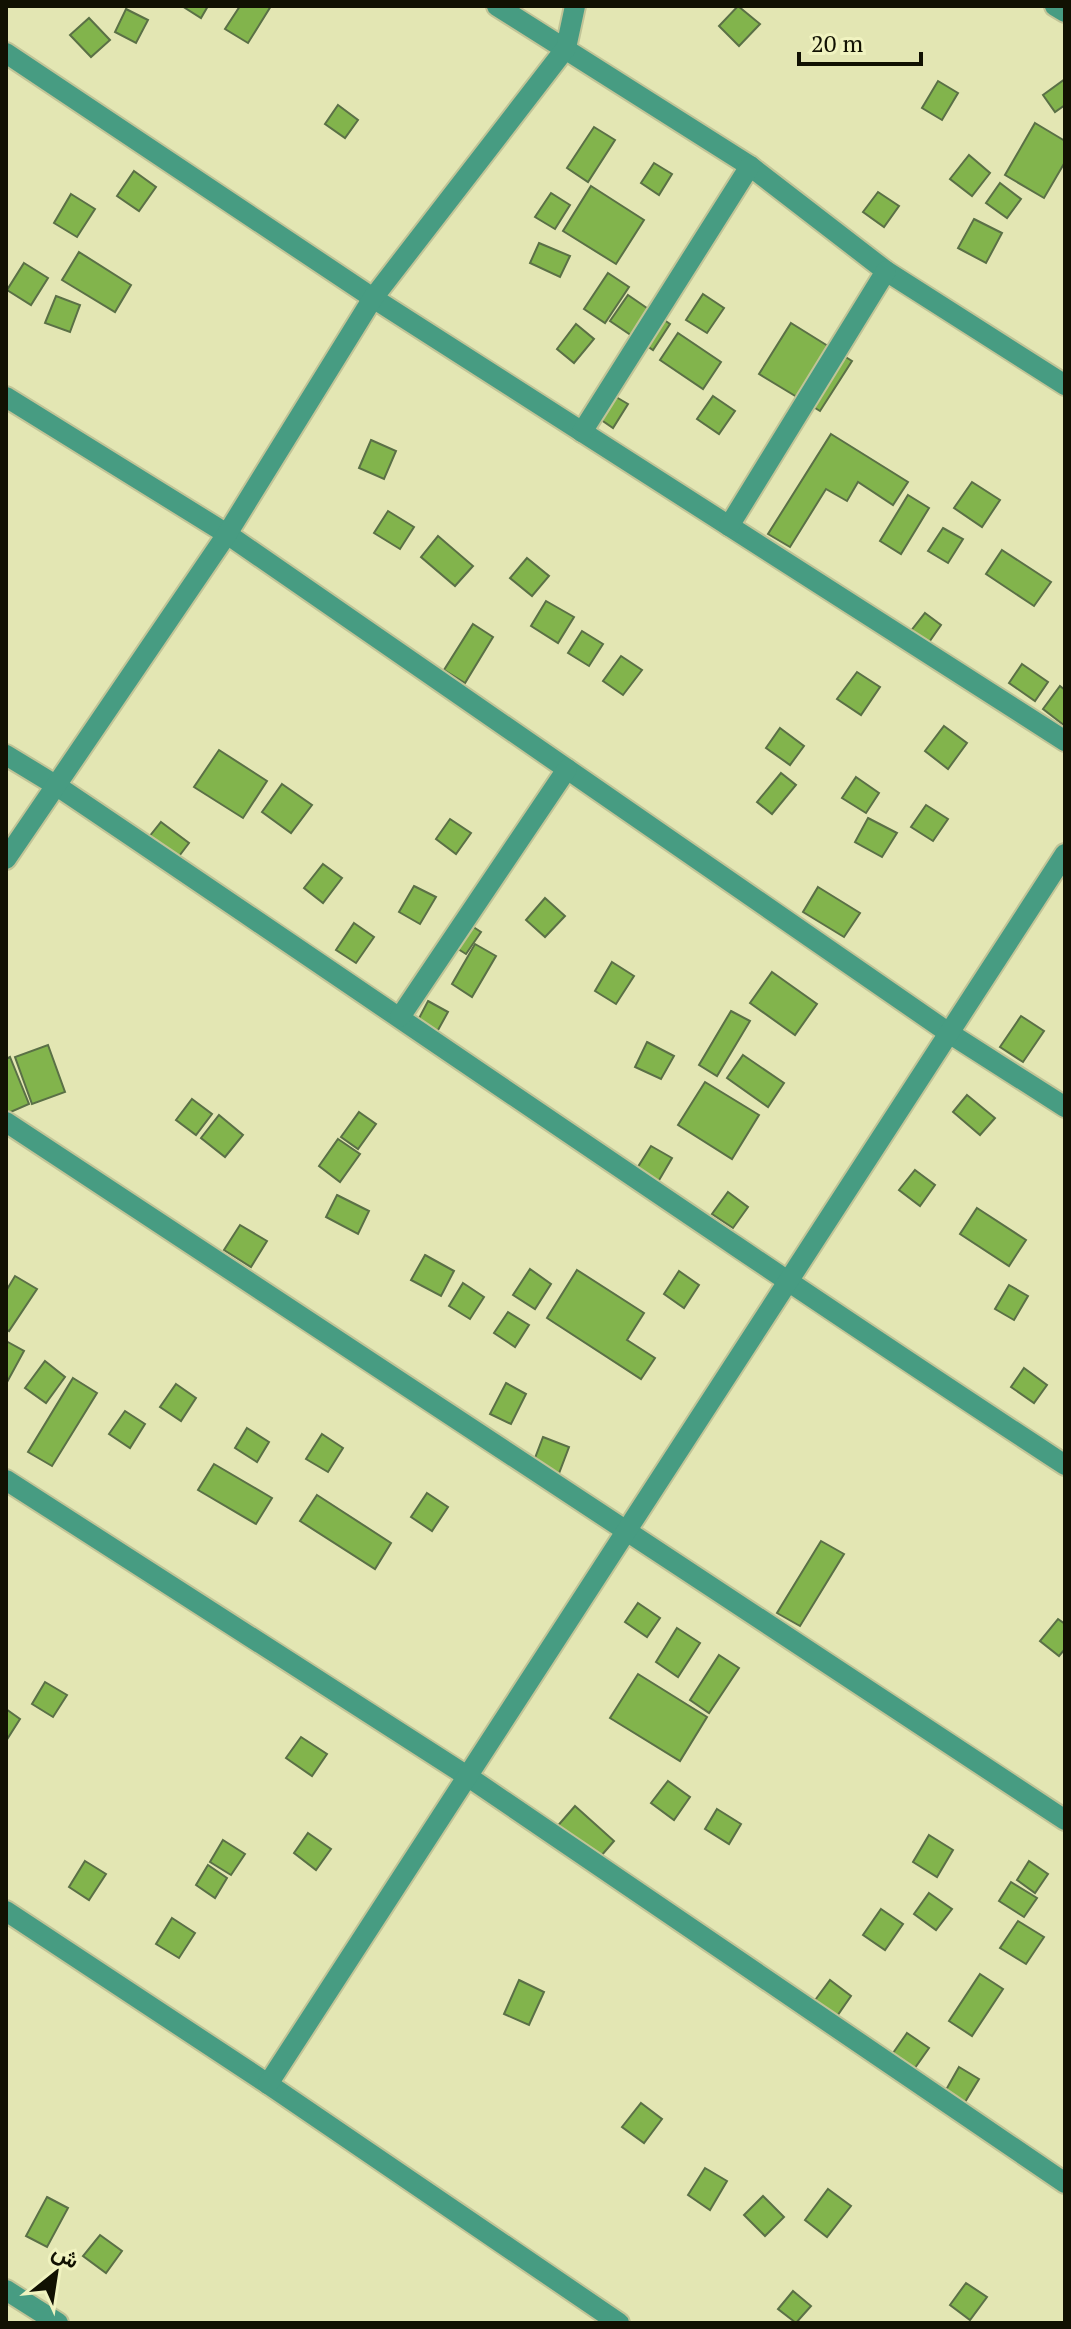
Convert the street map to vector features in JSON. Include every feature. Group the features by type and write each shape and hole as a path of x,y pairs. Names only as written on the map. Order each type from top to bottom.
{"street":[{"path":"497,6 750,166 886,271 1065,385"},
{"path":"6,859 227,534 373,298 566,48 575,6"},
{"path":"1055,6 1065,12"},
{"path":"6,53 373,298 1065,741"},
{"path":"582,432 750,166"},
{"path":"729,526 886,271"},
{"path":"6,397 227,534 949,1033 1065,1107"},
{"path":"6,755 57,786 400,1017 787,1283 1065,1465"},
{"path":"400,1017 567,769"},
{"path":"268,2084 1065,854"},
{"path":"6,1122 1065,1820"},
{"path":"6,1480 467,1776 1065,2183"},
{"path":"6,1911 268,2084 619,2323"},
{"path":"6,2290 58,2323"}],"building":[{"path":"182,6 208,6 201,18"},
{"path":"240,6 271,6 248,43 225,29"},
{"path":"738,6 760,24 739,46 719,26"},
{"path":"126,9 148,20 136,43 115,32"},
{"path":"89,18 110,40 91,57 70,35"},
{"path":"1065,79 1065,105 1055,112 1043,95"},
{"path":"938,81 958,93 942,120 922,108"},
{"path":"338,105 358,120 345,138 325,124"},
{"path":"1035,123 1065,141 1065,162 1044,198 1005,175"},
{"path":"594,127 615,140 588,182 567,168"},
{"path":"969,155 990,173 972,196 950,179"},
{"path":"654,163 672,174 659,195 641,183"},
{"path":"134,171 156,187 139,211 117,196"},
{"path":"1000,183 1021,199 1007,218 986,203"},
{"path":"591,186 644,220 616,264 563,231"},
{"path":"878,192 899,206 884,227 863,212"},
{"path":"551,193 570,205 555,229 535,217"},
{"path":"71,194 95,209 77,237 54,223"},
{"path":"974,219 1002,233 986,263 958,248"},
{"path":"539,243 570,256 560,277 530,263"},
{"path":"79,252 131,285 115,312 62,280"},
{"path":"24,263 48,278 31,305 7,290"},
{"path":"608,273 629,287 605,323 584,309"},
{"path":"703,294 724,308 707,333 686,320"},
{"path":"628,295 670,324 653,350 610,321"},
{"path":"56,296 80,305 70,332 45,323"},
{"path":"791,323 852,361 820,411 759,374"},
{"path":"576,324 594,339 574,363 557,349"},
{"path":"678,333 721,362 703,389 660,360"},
{"path":"611,394 628,404 613,428 597,417"},
{"path":"713,396 735,411 719,434 697,419"},
{"path":"831,434 908,482 893,505 858,482 847,501 826,489 790,547 768,534"},
{"path":"371,440 396,451 384,479 359,468"},
{"path":"972,482 1000,500 982,527 954,508"},
{"path":"908,495 929,508 901,554 880,541"},
{"path":"388,511 414,527 400,549 374,533"},
{"path":"943,528 963,539 948,563 928,551"},
{"path":"438,536 473,566 455,586 421,557"},
{"path":"1002,550 1051,582 1034,606 986,574"},
{"path":"527,558 549,576 532,596 510,578"},
{"path":"546,601 574,617 558,643 531,626"},
{"path":"925,613 941,625 927,645 910,632"},
{"path":"473,624 493,637 465,683 444,670"},
{"path":"582,631 603,644 589,666 568,653"},
{"path":"621,656 642,670 623,695 603,681"},
{"path":"1022,664 1048,682 1035,701 1009,683"},
{"path":"857,672 880,687 861,715 837,699"},
{"path":"1060,686 1065,690 1065,726 1043,709"},
{"path":"944,726 967,743 948,769 925,751"},
{"path":"780,728 804,746 790,765 766,748"},
{"path":"219,750 267,781 243,818 194,787"},
{"path":"781,773 796,785 772,814 757,802"},
{"path":"856,777 879,793 866,813 842,798"},
{"path":"282,784 312,805 291,833 262,812"},
{"path":"926,805 948,819 933,841 911,827"},
{"path":"868,818 897,833 882,857 855,842"},
{"path":"450,819 471,833 456,854 436,839"},
{"path":"161,822 189,843 173,864 145,842"},
{"path":"323,864 342,878 323,903 304,888"},
{"path":"414,886 436,897 420,924 399,912"},
{"path":"818,887 860,913 844,937 803,912"},
{"path":"545,898 565,916 545,937 526,920"},
{"path":"464,921 481,932 466,954 450,944"},
{"path":"354,923 374,937 356,963 336,950"},
{"path":"475,944 496,956 472,997 452,984"},
{"path":"612,962 634,976 616,1004 595,991"},
{"path":"772,972 817,1004 795,1035 750,1003"},
{"path":"428,1001 448,1012 433,1039 414,1028"},
{"path":"731,1011 750,1021 717,1076 699,1065"},
{"path":"1021,1016 1044,1031 1023,1062 1000,1047"},
{"path":"647,1042 674,1056 661,1079 635,1067"},
{"path":"48,1045 65,1092 32,1104 15,1057"},
{"path":"743,1055 784,1083 768,1107 727,1078"},
{"path":"10,1057 29,1104 6,1114 6,1059"},
{"path":"705,1082 759,1115 732,1159 678,1125"},
{"path":"967,1095 995,1118 980,1135 953,1112"},
{"path":"192,1099 212,1114 196,1135 176,1120"},
{"path":"359,1112 376,1124 358,1149 341,1137"},
{"path":"219,1115 243,1135 225,1157 201,1138"},
{"path":"338,1139 360,1154 340,1182 319,1166"},
{"path":"651,1146 672,1158 658,1182 636,1170"},
{"path":"915,1170 935,1185 920,1206 899,1190"},
{"path":"728,1192 748,1207 733,1228 712,1214"},
{"path":"337,1195 369,1211 358,1234 326,1217"},
{"path":"977,1208 1026,1240 1009,1266 960,1234"},
{"path":"240,1225 267,1241 251,1267 224,1250"},
{"path":"425,1255 454,1271 441,1296 411,1280"},
{"path":"530,1269 551,1284 535,1309 513,1295"},
{"path":"577,1270 644,1313 627,1340 655,1358 641,1379 547,1318"},
{"path":"679,1271 699,1285 684,1308 664,1294"},
{"path":"15,1276 37,1289 9,1331 6,1329 6,1291"},
{"path":"463,1283 484,1297 470,1319 449,1306"},
{"path":"1009,1285 1028,1296 1014,1320 995,1309"},
{"path":"508,1312 529,1325 515,1347 494,1333"},
{"path":"6,1341 24,1351 6,1384"},
{"path":"45,1361 65,1377 46,1403 25,1388"},
{"path":"1024,1368 1047,1385 1034,1403 1011,1387"},
{"path":"73,1378 97,1393 52,1466 28,1452"},
{"path":"506,1383 526,1394 511,1424 490,1414"},
{"path":"176,1384 196,1398 181,1421 160,1407"},
{"path":"125,1411 145,1424 130,1448 109,1434"},
{"path":"247,1428 269,1442 257,1462 235,1448"},
{"path":"322,1434 343,1448 328,1472 306,1459"},
{"path":"543,1437 569,1447 558,1476 532,1466"},
{"path":"214,1464 272,1498 256,1524 198,1490"},
{"path":"427,1493 448,1507 432,1531 411,1517"},
{"path":"317,1495 391,1543 375,1569 300,1521"},
{"path":"821,1541 844,1554 800,1626 777,1613"},
{"path":"638,1603 660,1618 647,1637 625,1622"},
{"path":"1058,1619 1065,1624 1065,1649 1059,1656 1040,1641"},
{"path":"677,1628 700,1643 678,1677 656,1662"},
{"path":"719,1655 739,1668 709,1713 690,1700"},
{"path":"638,1674 707,1717 680,1761 610,1718"},
{"path":"45,1682 67,1695 53,1717 32,1704"},
{"path":"6,1709 20,1719 6,1741"},
{"path":"301,1737 327,1754 312,1776 286,1758"},
{"path":"668,1781 690,1797 674,1820 651,1803"},
{"path":"575,1806 614,1841 594,1864 555,1829"},
{"path":"717,1809 741,1824 729,1844 705,1829"},
{"path":"308,1833 331,1849 316,1870 294,1853"},
{"path":"929,1835 953,1850 937,1877 913,1862"},
{"path":"223,1840 245,1854 231,1875 210,1862"},
{"path":"85,1861 106,1874 89,1900 69,1887"},
{"path":"1029,1861 1048,1874 1035,1893 1017,1880"},
{"path":"208,1865 227,1878 215,1898 196,1885"},
{"path":"1011,1882 1037,1898 1024,1917 999,1901"},
{"path":"929,1893 952,1909 936,1930 914,1914"},
{"path":"881,1909 903,1924 885,1950 863,1935"},
{"path":"172,1918 195,1933 179,1958 156,1944"},
{"path":"1018,1921 1044,1937 1026,1964 1000,1948"},
{"path":"980,1974 1003,1989 972,2036 949,2021"},
{"path":"519,1980 544,1992 529,2025 504,2014"},
{"path":"830,1980 851,1996 835,2019 813,2003"},
{"path":"907,2033 929,2048 912,2072 891,2056"},
{"path":"959,2067 979,2079 965,2102 946,2090"},
{"path":"641,2103 662,2119 644,2143 622,2127"},
{"path":"705,2168 727,2181 710,2210 688,2195"},
{"path":"828,2189 851,2206 827,2237 805,2220"},
{"path":"763,2196 784,2217 765,2236 744,2215"},
{"path":"47,2197 68,2208 47,2247 26,2236"},
{"path":"100,2235 122,2251 106,2273 83,2256"},
{"path":"966,2283 987,2297 970,2320 950,2305"},
{"path":"793,2291 811,2306 796,2323 778,2309"}]}
